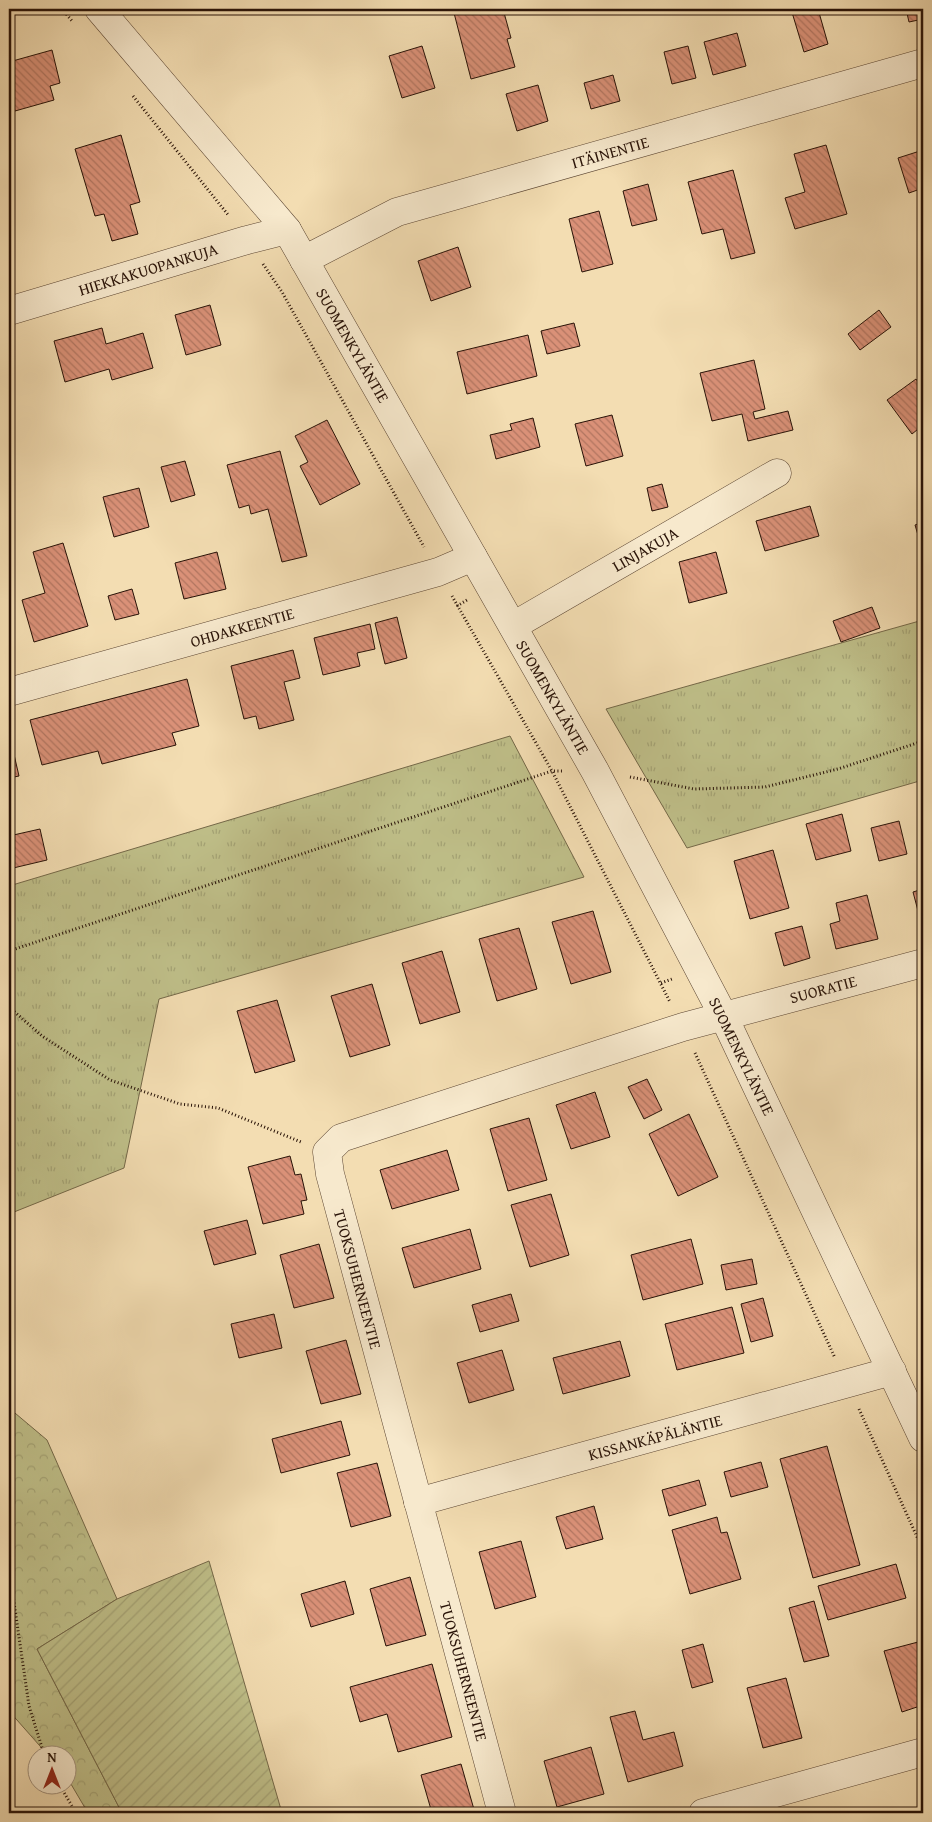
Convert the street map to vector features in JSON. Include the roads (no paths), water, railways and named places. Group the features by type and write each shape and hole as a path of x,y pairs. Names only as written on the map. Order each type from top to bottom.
{"street":[{"name":"SUOMENKYLÄNTIE","path":"99,9 287,230 596,771 724,1015 923,1438"},
{"name":"ITÄINENTIE","path":"304,260 397,212 923,63"},
{"name":"HIEKKAKUOPANKUJA","path":"9,311 247,240 287,230"},
{"name":"LINJAKUJA","path":"513,626 777,473"},
{"name":"OHDAKKEENTIE","path":"9,692 438,572 474,557"},
{"name":"SUORATIE","path":"724,1015 923,963"},
{"name":"TUOKSUHERNEENTIE","path":"502,1813 330,1174 327,1152 341,1138 724,1015"},
{"name":"KISSANKÄPÄLÄNTIE","path":"418,1502 892,1371"},
{"path":"703,1813 923,1752"}]}
